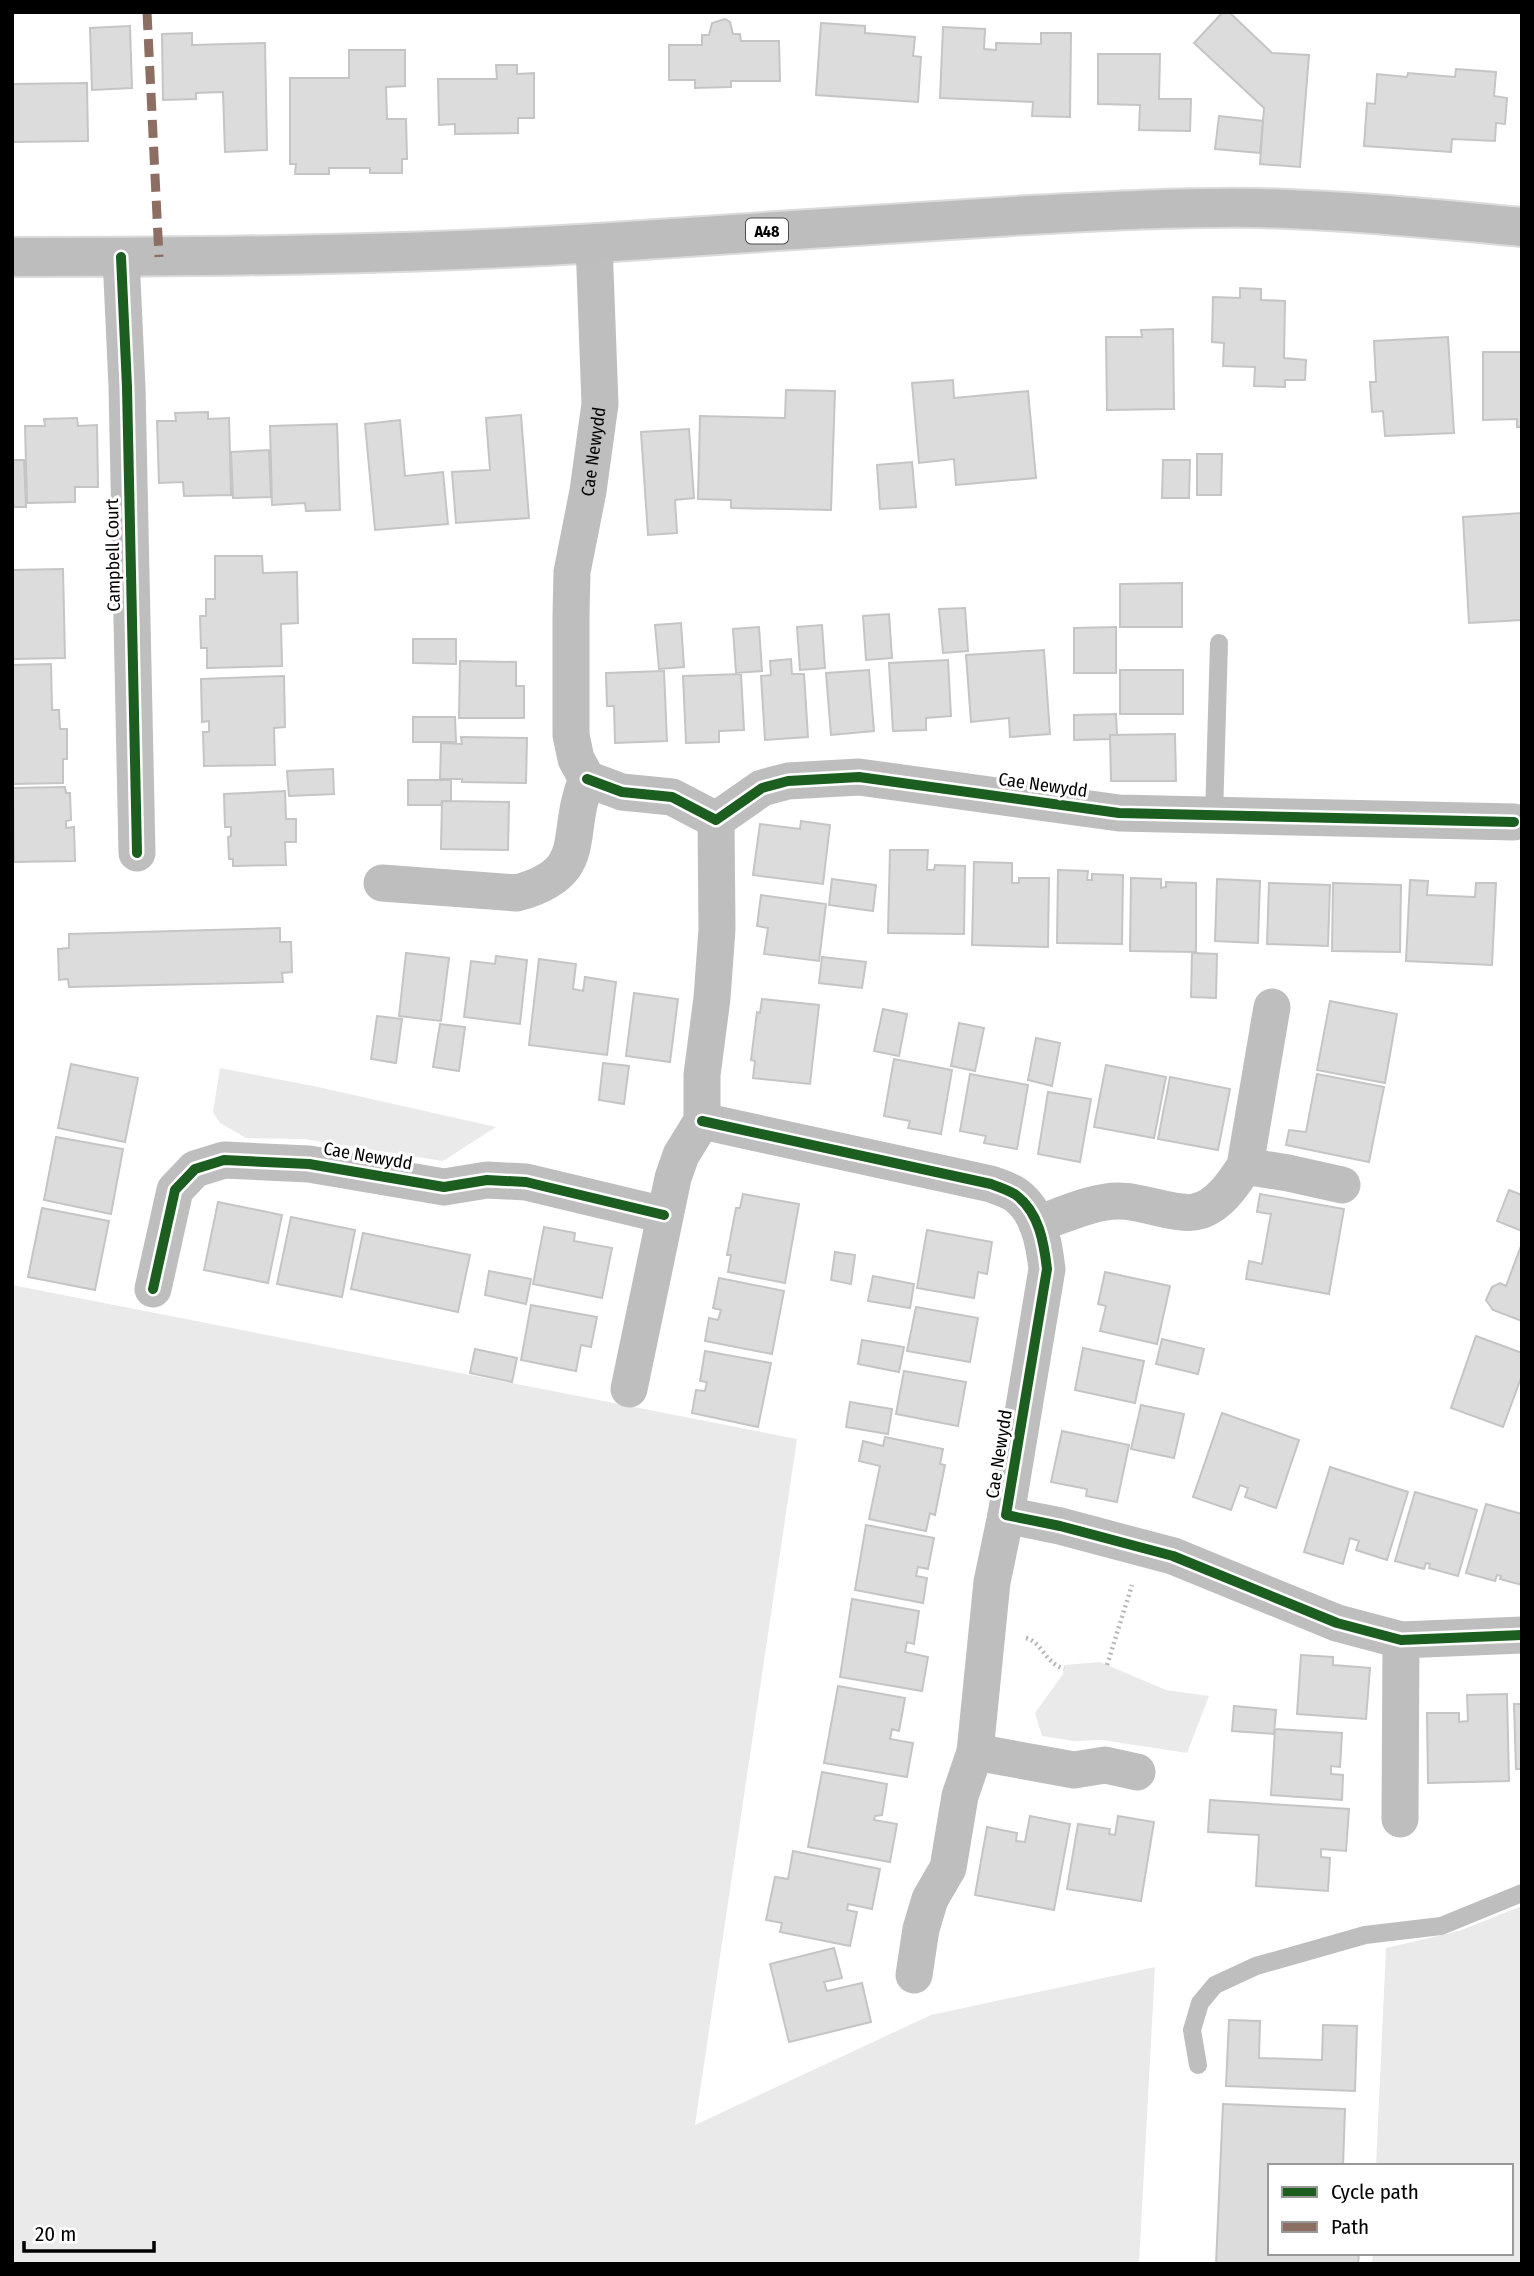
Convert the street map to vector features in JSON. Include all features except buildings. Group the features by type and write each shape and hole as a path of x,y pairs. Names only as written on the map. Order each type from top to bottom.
{"main road":[{"name":"A48","path":"12,257 435,251 920,221 1183,209 1258,208 1340,212 1522,227"}],"street":[{"name":"Cae Newydd","path":"587,779 576,760 571,735 571,615 572,572 590,478 600,404 594,243"},
{"name":"Campbell Court","path":"121,257 127,387 137,853"},
{"name":"Cae Newydd","path":"716,820 751,795 788,781 859,777 1119,813 1514,822"},
{"path":"382,883 517,893 535,888 565,867 572,851 578,800 587,779 622,792 672,797 716,820 717,929 702,1075 702,1121 681,1155 664,1214 629,1389"},
{"path":"1037,1224 1104,1202 1120,1200 1195,1212 1215,1202 1231,1187 1245,1166 1272,1007"},
{"name":"Cae Newydd","path":"702,1121 990,1184 1015,1194 1037,1224 1044,1243 1046,1269 1006,1515 992,1582 975,1752 961,1796 948,1868 930,1899 920,1929 914,1975"},
{"name":"Cae Newydd","path":"153,1289 175,1190 195,1169 224,1160 309,1164 444,1187 487,1180 526,1182 664,1214"},
{"path":"1245,1166 1342,1185"},
{"name":"Cae Newydd","path":"1006,1515 1144,1548 1223,1575 1337,1623 1401,1640 1522,1635"},
{"path":"1400,1819 1401,1640"},
{"path":"975,1752 1074,1770 1105,1765 1137,1772"}],"lane":[{"path":"1214,816 1219,643"},
{"path":"1198,2064 1192,2030 1200,2003 1215,1985 1256,1966 1365,1935 1441,1926 1522,1893"}],"path":[{"path":"1107,1665 1144,1548"}],"shaded area":[{"path":"220,1068 496,1127 443,1161 304,1139 246,1138 220,1123 213,1112"},
{"path":"12,1285 797,1439 695,2125 931,2015 1155,1967 1139,2264 12,2264"},
{"path":"1100,1662 1166,1690 1209,1696 1187,1753 1102,1740 1073,1741 1042,1736 1035,1713 1063,1674 1064,1665"},
{"path":"1522,1906 1522,2264 1372,2264 1373,2255 1513,2255 1513,2164 1376,2164 1386,1948 1459,1931"}],"marked path":[{"path":"147,12 159,257"}],"cycle path":[{"path":"121,257 127,387 137,853"},
{"path":"587,779 622,792 672,797 716,820 762,788 788,781 859,777 1119,813 1514,822"},
{"path":"702,1121 991,1184 1007,1190 1024,1202 1035,1219 1042,1239 1047,1269 1006,1515 1060,1526 1173,1556 1337,1623 1401,1640 1522,1635"},
{"path":"153,1289 175,1190 195,1169 224,1160 309,1164 444,1187 487,1180 526,1182 664,1215"}]}
